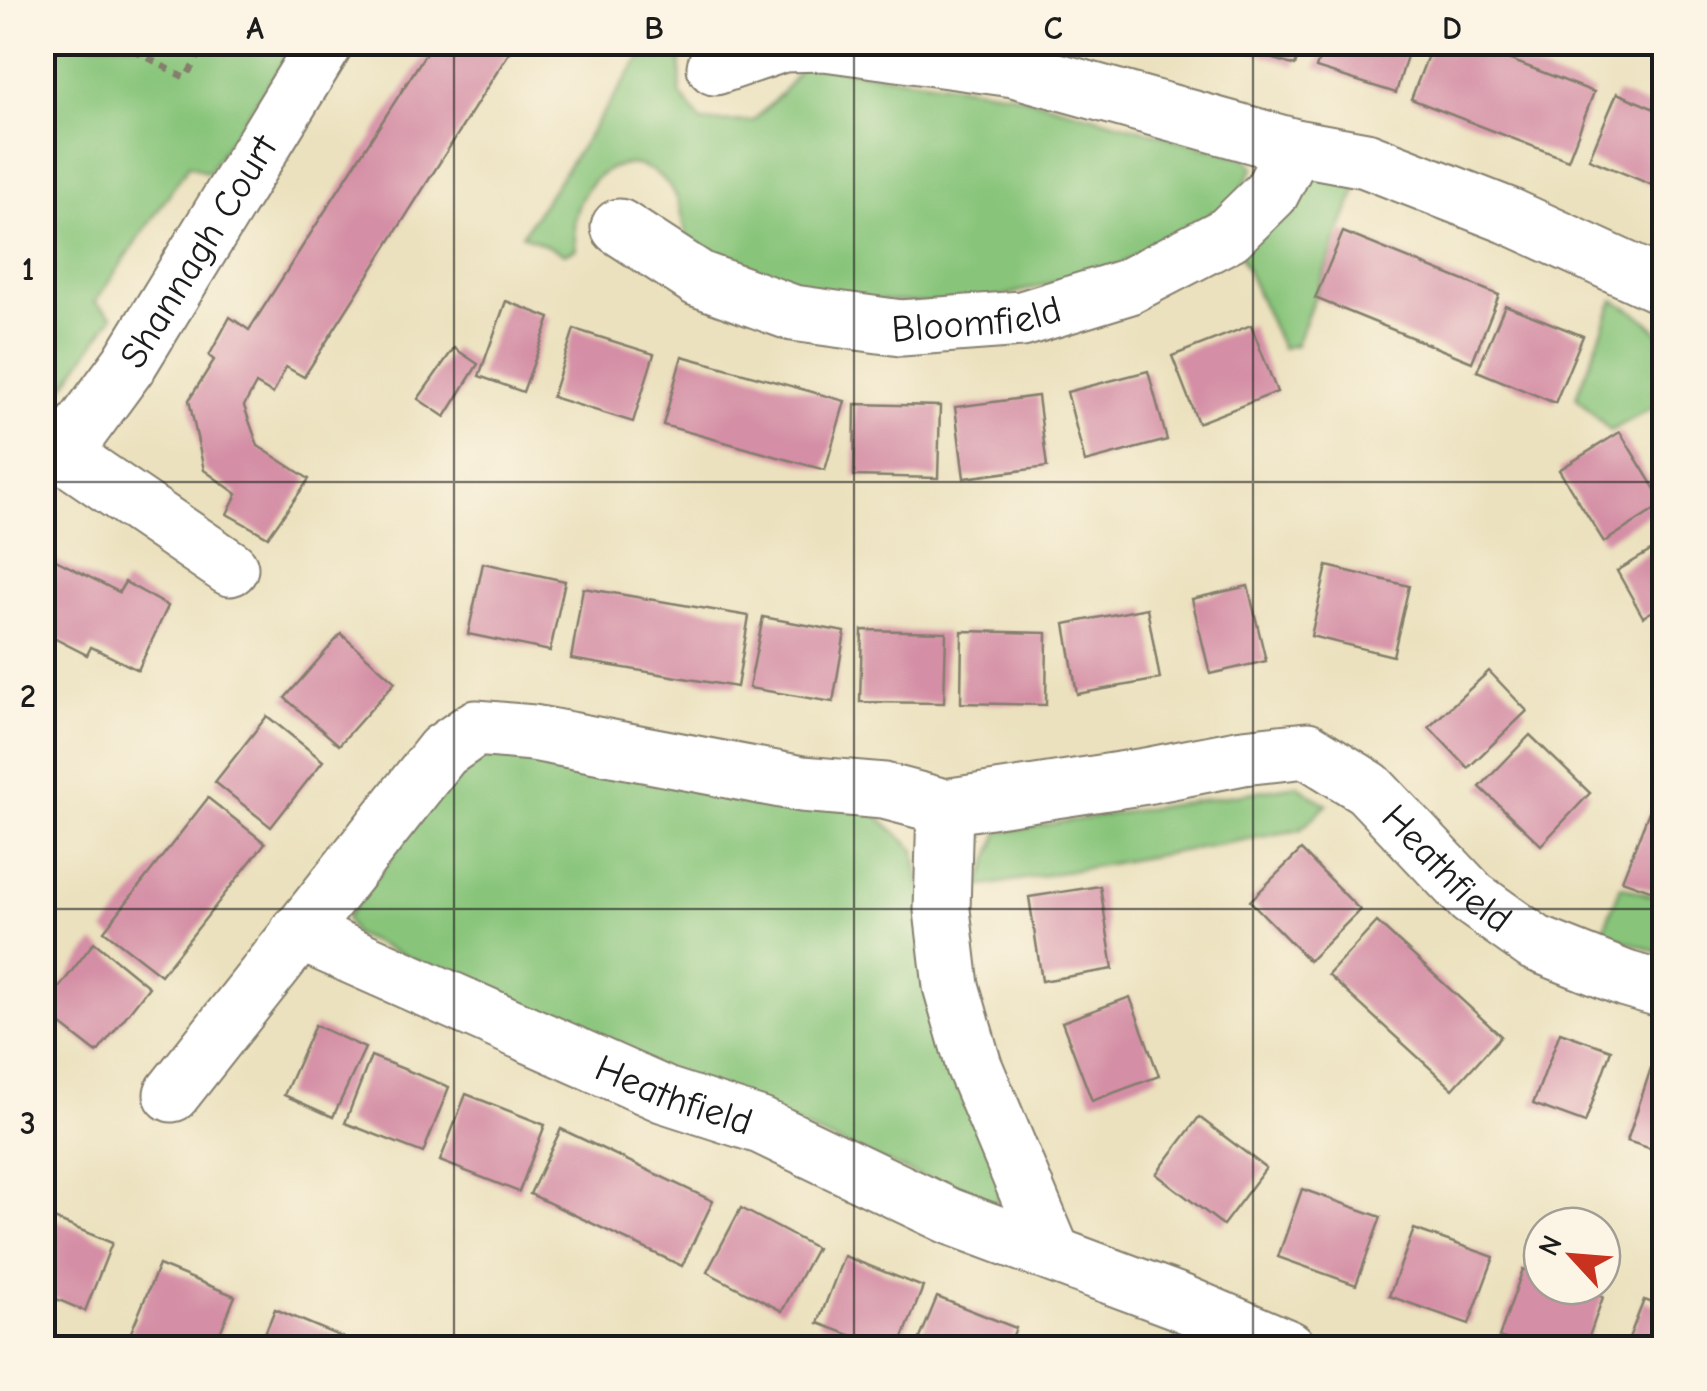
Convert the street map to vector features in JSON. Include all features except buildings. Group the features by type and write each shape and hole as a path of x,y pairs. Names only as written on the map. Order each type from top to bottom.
{"street":[{"name":"Shannagh Court","path":"230,568 53,452 129,364 326,42"},
{"path":"715,67 783,44 825,43 1014,69 1296,146 1366,160 1509,216 1664,287"},
{"name":"Bloomfield","path":"619,227 699,278 793,313 901,328 1022,319 1127,287 1229,234 1271,193 1296,146"},
{"name":"Heathfield","path":"172,1094 443,750 476,728 533,732 802,784 884,791 945,806 1306,750 1368,788 1472,898 1535,943 1664,990"},
{"path":"945,806 942,910 950,986 974,1066 1052,1254"},
{"name":"Heathfield","path":"298,932 665,1094 760,1126 950,1216 1180,1302 1288,1348"}],"path":[{"path":"120,43 184,78 208,42"}],"green space":[{"path":"43,43 296,43 208,173 189,165 95,302 113,316 44,416"},
{"path":"650,43 689,43 681,57 680,94 702,122 753,121 783,92 804,64 1009,93 1246,158 1254,167 1234,203 1119,265 996,298 925,303 874,300 744,273 688,245 673,190 654,172 639,166 611,168 589,187 575,217 576,249 565,254 522,235"},
{"path":"1315,176 1358,185 1296,345 1282,348 1239,253"},
{"path":"1614,300 1648,322 1662,340 1664,402 1610,431 1576,397"},
{"path":"488,754 874,813 915,850 922,902 1005,1188 993,1207 650,1064 354,934 346,918 442,789"},
{"path":"1297,785 1327,805 1300,830 979,887 999,832"},
{"path":"1621,886 1664,900 1664,954 1602,933"}]}
